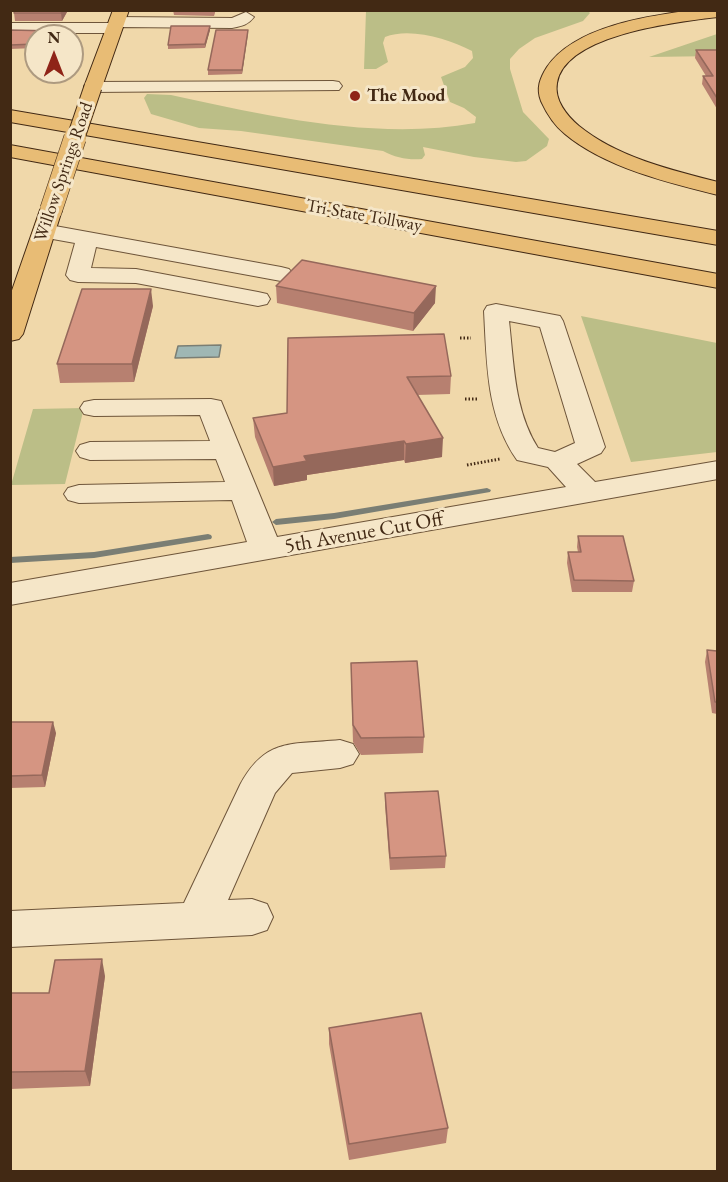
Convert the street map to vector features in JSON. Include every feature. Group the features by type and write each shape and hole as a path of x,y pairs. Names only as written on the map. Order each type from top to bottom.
{"main road":[{"path":"717,12 637,26 604,36 581,46 563,60 552,70 546,85 549,102 559,118 600,148 631,163 717,189"},
{"name":"Willow Springs Road","path":"10,333 117,20"},
{"name":"Tri-State Tollway","path":"10,116 717,238"},
{"name":"Tri-State Tollway","path":"10,151 717,281"},
{"path":"10,162 172,180"}],"street":[{"path":"10,28 117,20 232,23 242,21 246,16"},
{"path":"93,87 333,86"},
{"path":"47,220 87,239 281,274"},
{"path":"87,239 78,275 136,276 258,299"},
{"path":"558,461 591,447 551,321 496,311 506,409 516,439 527,454 558,461 588,493"},
{"path":"94,408 212,407 266,550"},
{"path":"90,451 228,450"},
{"name":"5th Avenue Cut Off","path":"10,594 717,470"},
{"path":"79,494 244,491"},
{"path":"198,919 259,785 281,760 339,754"},
{"path":"10,929 252,917"}],"green space":[{"path":"366,11 588,11 590,13 583,21 535,38 519,49 510,59 510,69 523,112 549,139 547,146 526,161 474,157 423,147 425,155 422,159 407,159 383,151 241,131 199,128 151,114 144,98 147,94 171,95 284,118 361,128 438,128 475,123 476,117 450,102 441,77 465,67 473,58 472,51 452,42 429,36 395,34 385,37 383,43 388,62 376,69 364,69"},
{"path":"717,34 717,56 649,57"},
{"path":"581,316 717,343 717,452 631,462"},
{"path":"84,408 65,484 11,485 33,409"}],"water":[{"path":"221,345 219,357 175,358 178,346"}],"building":[{"path":"15,10 63,10 61,13 14,13"},
{"path":"171,26 210,26 205,44 168,45"},
{"path":"10,30 24,30 24,44 10,45"},
{"path":"216,30 248,30 242,70 208,70"},
{"path":"696,50 717,50 717,98 703,76 713,76"},
{"path":"302,260 436,286 414,313 276,286"},
{"path":"82,289 151,289 132,364 57,364"},
{"path":"444,334 451,376 407,377 443,438 406,444 404,441 304,456 307,461 273,467 253,418 287,413 288,338"},
{"path":"578,536 623,536 634,581 574,580 568,552 581,552"},
{"path":"707,650 717,651 717,702 715,702"},
{"path":"417,661 424,737 361,738 353,725 351,663"},
{"path":"10,722 53,722 42,775 10,776"},
{"path":"438,791 446,856 390,858 385,793"},
{"path":"102,959 85,1071 10,1072 10,993 49,993 55,960"},
{"path":"421,1013 448,1128 349,1144 329,1028"}],"waterway":[{"path":"276,522 334,516 487,490"},
{"path":"10,560 94,555 208,537"}],"place":[{"name":"The Mood","path":"355,96"}]}
